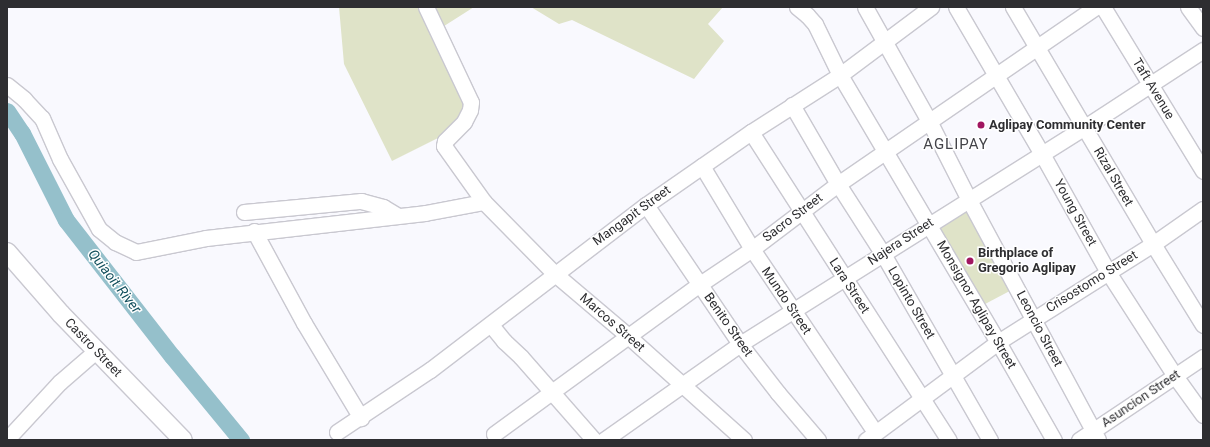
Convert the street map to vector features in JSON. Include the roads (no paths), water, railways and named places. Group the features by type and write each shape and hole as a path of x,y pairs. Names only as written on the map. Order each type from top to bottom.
{"main road":[{"name":"Castro Street","path":"7,252 61,314 183,440"}],"street":[{"name":"Marcos Street","path":"426,7 471,102 470,110 464,122 445,141 444,146 484,202 555,274 628,336 744,440"},
{"name":"Monsignor Aglipay Street","path":"797,7 807,15 814,24 840,75 998,342 1054,440"},
{"name":"Leoncio Street","path":"865,7 929,121 969,200 1096,435"},
{"name":"Mangapit Street","path":"337,432 361,418 430,370 491,325 646,205 751,132 840,75 931,7"},
{"name":"Young Street","path":"956,7 1042,154 1108,272 1175,376 1203,415"},
{"name":"Rizal Street","path":"1013,7 1035,47 1085,127 1153,244 1203,325"},
{"name":"Sacro Street","path":"494,434 700,284 752,249 838,184 1035,47 1096,7"},
{"name":"Taft Avenue","path":"1103,7 1203,170"},
{"path":"1188,7 1203,28"},
{"name":"Najera Street","path":"604,440 740,344 793,312 928,224 1085,127 1203,50"},
{"path":"7,85 24,99 42,118 60,159 99,229 115,242 136,252 206,238 254,231 425,213 484,202"},
{"name":"Lopinto Street","path":"792,105 838,184 883,254 990,440"},
{"name":"Lara Street","path":"751,132 949,440"},
{"name":"Mundo Street","path":"702,166 752,249 870,436"},
{"path":"244,212 361,201 383,206 398,216"},
{"name":"Benito Street","path":"646,205 740,344 778,393 818,440"},
{"name":"Crisostomo Street","path":"870,436 922,400 953,374 998,342 1153,244 1203,209"},
{"path":"254,231 304,323 361,418"},
{"path":"491,325 594,440"},
{"path":"10,437 60,382 97,350"},
{"name":"Asuncion Street","path":"1079,440 1096,435 1203,357"}],"waterway":[{"name":"Quiaoit River","path":"7,111 22,133 66,220 172,356 241,440"}],"place":[{"name":"Aglipay Community Center","path":"981,125"},
{"name":"Birthplace of Gregorio Aglipay","path":"970,261"}],"district":[{"name":"AGLIPAY","path":"956,145"}]}
